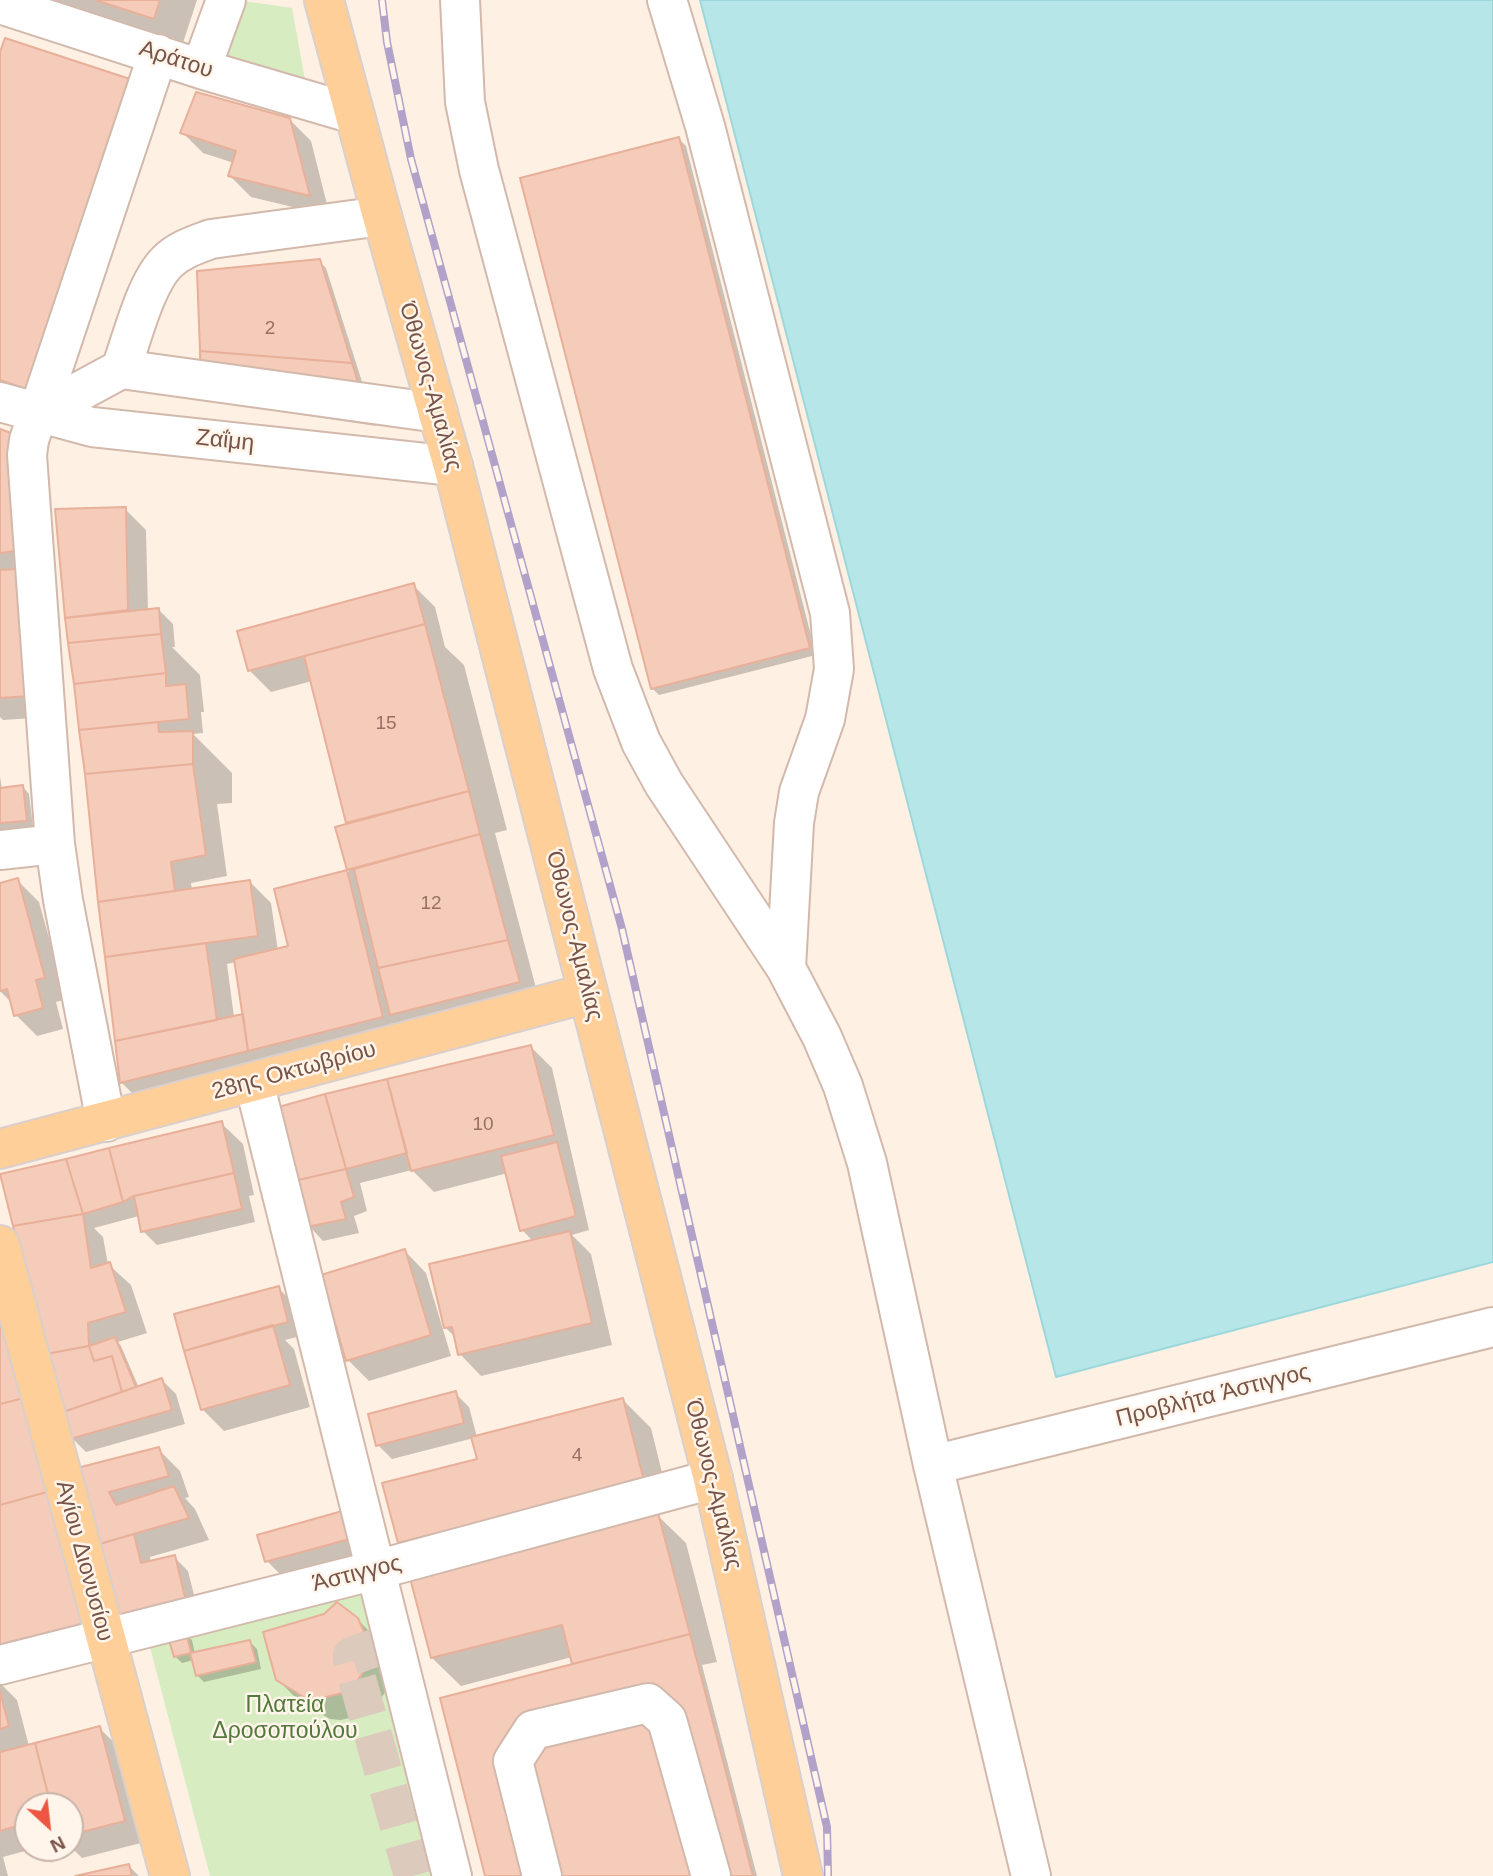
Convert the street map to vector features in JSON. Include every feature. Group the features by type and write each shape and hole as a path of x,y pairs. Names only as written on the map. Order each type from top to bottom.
{"main road":[{"name":"Όθωνος-Αμαλίας","path":"324,0 453,466 713,1479 803,1876"},
{"name":"28ης Οκτωβρίου","path":"0,1149 588,993"},
{"name":"Αγίου Διονυσίου","path":"0,1245 170,1876"}],"street":[{"path":"201,69 226,0"},
{"path":"460,0 465,103 479,170 613,669 641,742 664,785 786,968 822,1037 843,1086 867,1163 933,1465 1031,1876"},
{"path":"667,0 705,126 830,613 834,669 825,719 799,792 794,823 786,968"},
{"name":"Αράτου","path":"0,4 201,69 354,114"},
{"path":"106,1122 63,900 55,844 27,455 29,440 158,54"},
{"path":"38,414 125,360 153,281 167,262 187,248 211,239 382,216"},
{"path":"125,360 434,401"},
{"name":"Ζαΐμη","path":"0,401 38,414 92,427 453,466"},
{"path":"0,850 55,844"},
{"path":"254,1082 376,1570 389,1644 452,1876"},
{"name":"Προβλήτα Άστιγγος","path":"933,1465 1493,1327"},
{"name":"Άστιγγος","path":"0,1665 376,1570 713,1479"},
{"path":"542,1876 513,1761 533,1730 648,1703 667,1720 711,1876"}],"green space":[{"path":"244,1 292,8 306,85 221,62"},
{"name":"Πλατεία Δροσοπούλου","path":"367,1584 439,1876 210,1876 147,1636"}],"water":[{"path":"700,0 1493,0 1493,1262 1056,1377"}],"building":[{"path":"95,0 160,0 154,19"},
{"path":"5,38 130,79 26,389 0,380 0,52"},
{"path":"196,92 290,118 310,196 228,176 236,151 180,133"},
{"path":"679,137 810,648 651,689 520,178"},
{"path":"320,259 352,363 200,351 197,271"},
{"path":"200,351 352,363 370,421 201,395"},
{"path":"0,429 11,433 23,550 0,553"},
{"path":"126,507 128,610 65,618 55,509"},
{"path":"19,569 28,696 0,698 0,570"},
{"path":"414,583 425,624 248,671 237,631"},
{"path":"159,608 161,634 68,643 65,618"},
{"path":"425,624 469,791 346,823 304,656"},
{"path":"161,634 166,673 74,684 68,643"},
{"path":"166,673 166,686 186,684 189,719 79,730 74,684"},
{"path":"158,722 159,732 193,731 193,764 85,774 79,730"},
{"path":"193,764 206,855 171,862 175,891 98,902 85,774"},
{"path":"23,785 27,821 0,823 0,788"},
{"path":"469,791 480,834 347,870 335,827"},
{"path":"480,834 508,940 378,968 354,869"},
{"path":"347,870 383,1017 248,1051 234,959 288,946 274,889"},
{"path":"18,878 45,978 36,980 43,1008 14,1016 7,989 0,991 0,883"},
{"path":"250,880 258,936 105,957 98,902"},
{"path":"508,940 520,982 390,1015 378,968"},
{"path":"206,943 217,1020 115,1041 105,957"},
{"path":"243,1014 248,1051 120,1083 115,1041"},
{"path":"531,1045 554,1135 411,1171 387,1079"},
{"path":"387,1079 407,1153 346,1169 325,1094"},
{"path":"325,1094 346,1169 294,1181 275,1108"},
{"path":"222,1121 234,1173 134,1196 123,1202 109,1148"},
{"path":"557,1142 576,1216 520,1231 501,1156"},
{"path":"109,1148 123,1202 83,1214 66,1159"},
{"path":"66,1159 83,1214 13,1226 0,1174"},
{"path":"346,1169 354,1197 341,1202 346,1219 307,1227 294,1181"},
{"path":"234,1173 242,1209 141,1232 134,1196"},
{"path":"83,1214 91,1268 110,1262 126,1312 88,1323 89,1346 46,1354 13,1226"},
{"path":"570,1231 592,1323 458,1355 452,1327 444,1328 429,1264"},
{"path":"405,1249 431,1335 346,1361 321,1275"},
{"path":"279,1286 288,1322 184,1351 174,1314"},
{"path":"0,1305 24,1398 0,1404"},
{"path":"273,1325 290,1385 201,1410 184,1351"},
{"path":"115,1337 136,1387 122,1392 112,1356 94,1361 89,1346"},
{"path":"89,1346 94,1361 112,1356 122,1392 63,1412 46,1354"},
{"path":"162,1378 172,1410 70,1439 63,1412"},
{"path":"456,1391 464,1423 376,1446 368,1414"},
{"path":"24,1398 47,1492 0,1505 0,1404"},
{"path":"623,1398 644,1481 398,1543 382,1483 477,1459 471,1437"},
{"path":"159,1447 169,1476 109,1492 116,1505 174,1486 189,1518 96,1545 73,1469"},
{"path":"47,1492 84,1629 0,1647 0,1505"},
{"path":"353,1508 361,1536 265,1562 257,1535"},
{"path":"658,1513 690,1634 572,1664 562,1625 431,1658 410,1578"},
{"path":"134,1534 141,1563 175,1555 186,1601 119,1619 96,1545"},
{"path":"337,1602 358,1618 369,1644 370,1661 351,1691 307,1699 276,1680 263,1632 324,1614"},
{"path":"186,1632 191,1653 174,1657 168,1637"},
{"path":"690,1634 753,1876 485,1876 440,1698"},
{"path":"250,1640 256,1662 196,1676 190,1653"},
{"path":"0,1692 9,1726 0,1729"},
{"path":"100,1726 125,1821 84,1831 84,1792 47,1792 35,1743"},
{"path":"35,1743 47,1792 14,1792 14,1827 0,1831 0,1752"},
{"path":"129,1864 132,1876 75,1876"}],"tunnel":[{"path":"383,1645 352,1656 352,1661 413,1876"}],"railway":[{"path":"382,0 387,42 411,159 622,929 827,1827 828,1876"}]}
